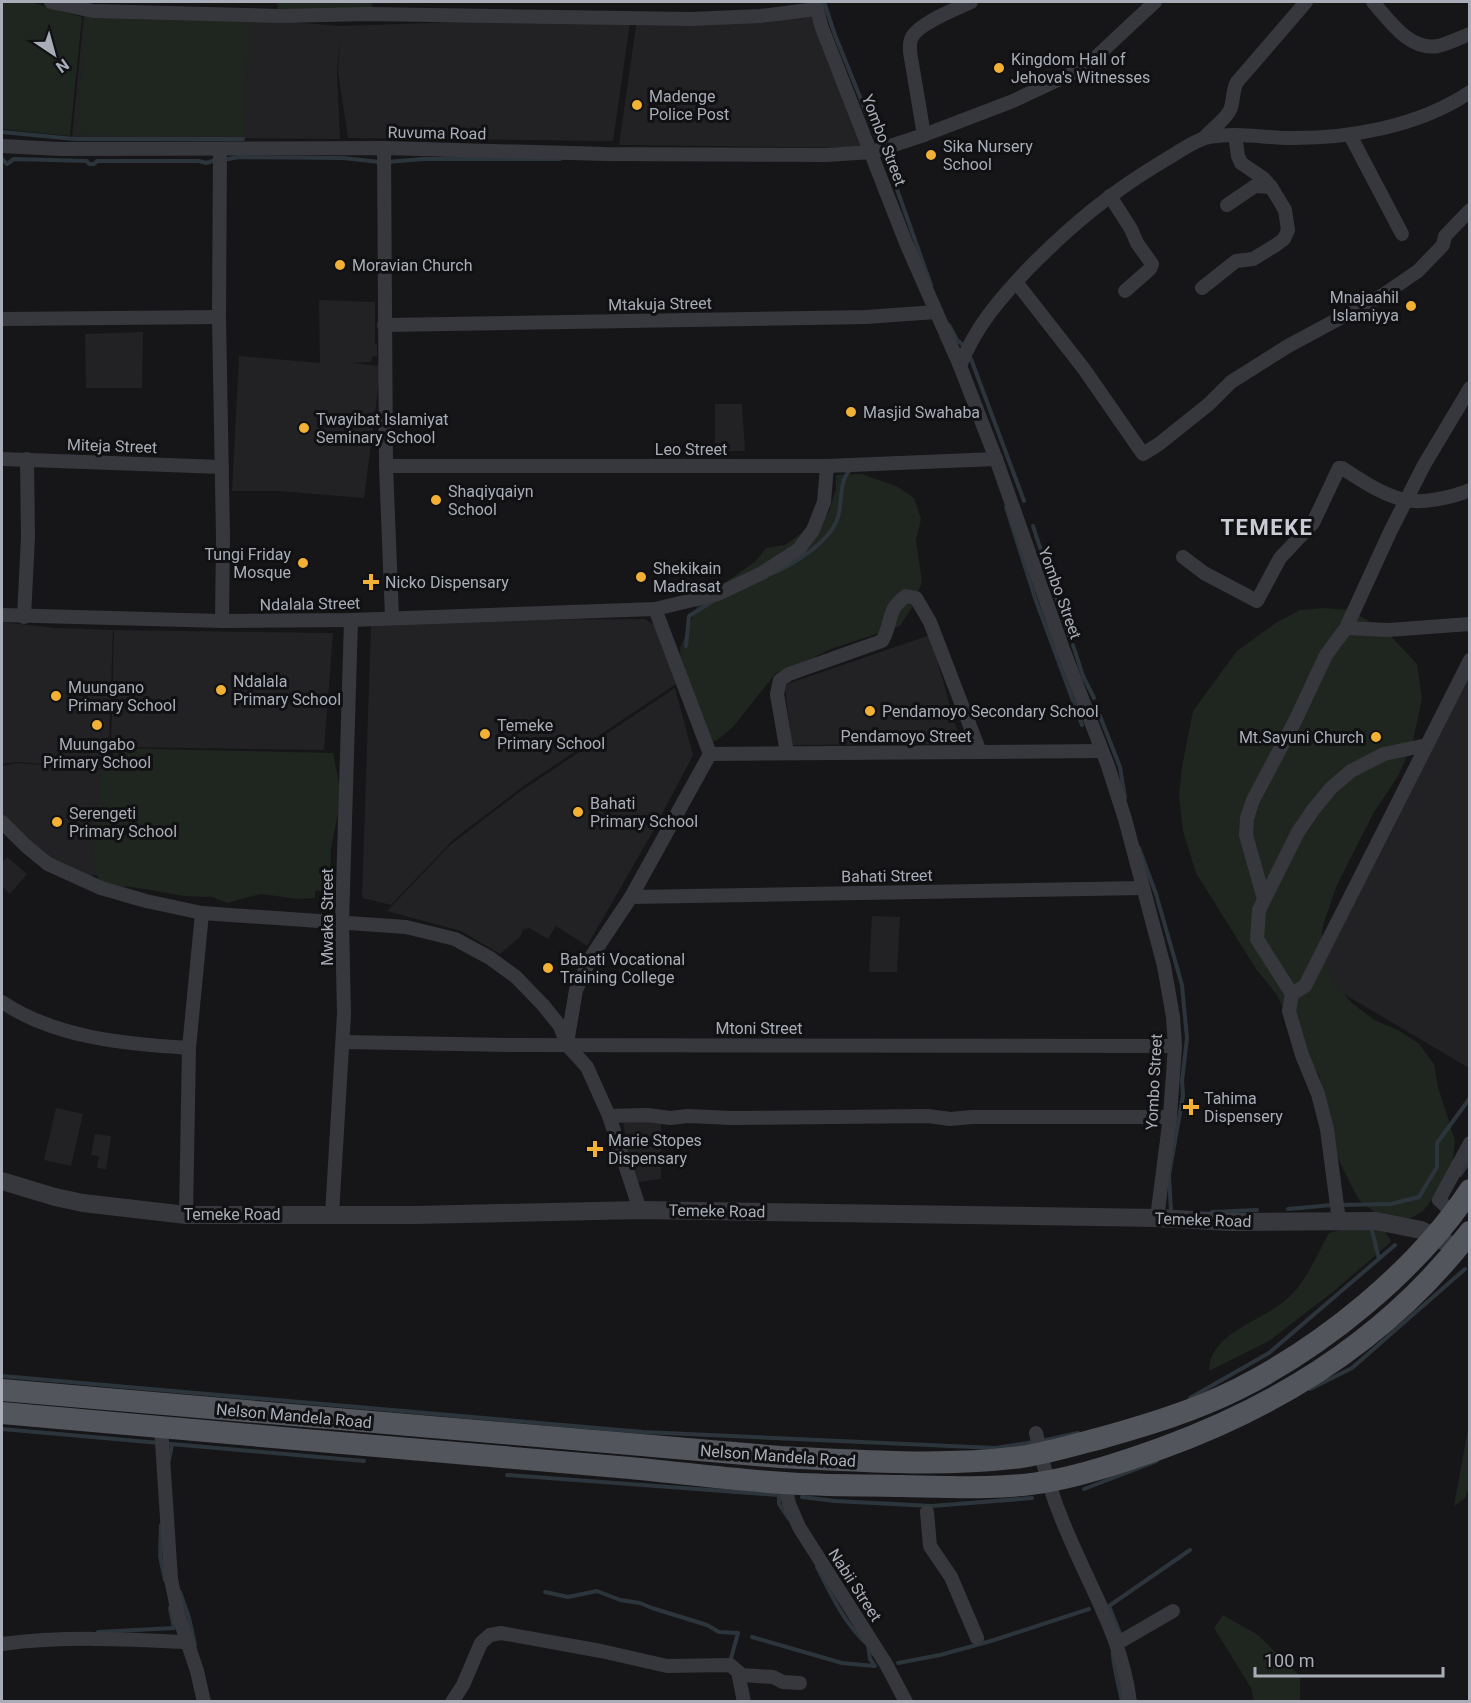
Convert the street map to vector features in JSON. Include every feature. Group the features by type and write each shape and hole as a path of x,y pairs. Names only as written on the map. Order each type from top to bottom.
{"main road":[{"name":"Nelson Mandela Road","path":"2,1390 780,1457 870,1462 949,1462 1018,1457 1039,1444 1158,1422 1238,1389 1300,1352 1349,1317 1398,1276 1435,1237 1470,1190"},
{"name":"Nelson Mandela Road","path":"2,1413 785,1483 949,1487 1049,1481 1121,1463 1183,1440 1245,1415 1291,1389 1318,1373 1371,1335 1465,1245"}],"street":[{"path":"51,2 93,11 280,16 368,8 691,19 760,16 816,5"},
{"path":"280,2 280,16"},
{"path":"924,135 910,52 912,35 929,23 971,2"},
{"name":"Ruvuma Road","path":"2,146 60,149 384,148 618,154 827,155 872,152 1013,101 1075,72 1096,57 1155,2"},
{"path":"960,366 980,324 1061,235 1140,175 1204,138 1227,114 1231,108 1237,82 1306,2"},
{"path":"1373,2 1399,31 1410,40 1421,44 1435,46 1470,34"},
{"name":"Yombo Street","path":"816,5 822,28 906,243 960,366 996,459 1125,819 1168,982 1173,1017 1175,1046 1170,1117 1157,1218"},
{"path":"1204,138 1235,135 1319,138 1350,135 1400,123 1437,110 1470,92"},
{"path":"1202,288 1229,266 1244,259 1253,259 1284,239 1288,230 1285,210 1271,187 1263,178 1241,163 1235,135"},
{"path":"1350,135 1401,234"},
{"path":"384,148 386,466 392,617"},
{"path":"220,149 222,621"},
{"path":"1227,204 1255,186 1271,187"},
{"path":"1110,196 1152,264 1150,269 1125,291"},
{"path":"1016,282 1084,369 1143,454 1159,444 1238,378 1281,350 1383,295 1410,277 1443,246 1445,236 1470,210"},
{"name":"Mtakuja Street","path":"384,325 854,318 936,312"},
{"path":"2,320 219,317"},
{"path":"1264,899 1246,836 1253,800 1296,719 1326,655 1346,628 1424,465 1470,388"},
{"name":"Miteja Street","path":"2,459 222,467"},
{"path":"24,617 28,537 27,459"},
{"name":"Leo Street","path":"386,466 827,465 996,459"},
{"name":"Ndalala Street","path":"2,615 222,621 351,620 655,609 718,594 762,573 799,549 813,530 824,502 827,465"},
{"path":"1183,556 1204,573 1257,601 1281,558 1313,523 1339,468 1406,500 1449,498 1470,490"},
{"path":"787,753 777,694 780,680 882,641 896,603 906,596 916,598 930,622 980,752"},
{"path":"567,1045 572,1005 582,975 591,957 631,897 710,753 655,609"},
{"name":"Mwaka Street","path":"332,1214 344,1014 342,922 351,620"},
{"path":"1346,628 1388,630 1470,624"},
{"path":"1292,994 1305,986 1470,660"},
{"path":"1339,1221 1327,1129 1318,1094 1302,1055 1289,1011 1292,994 1257,939 1259,910 1298,832 1331,788 1367,761 1384,754 1427,745"},
{"name":"Pendamoyo Street","path":"710,753 1102,750"},
{"path":"2,822 48,864 101,888 146,902 202,913 406,927 455,939 490,958 516,977 543,1005 560,1026 567,1045 587,1067 609,1116 640,1210"},
{"name":"Bahati Street","path":"631,897 1143,888"},
{"path":"186,1215 189,1048 202,913"},
{"path":"2,1002 46,1023 90,1036 137,1045 189,1048"},
{"name":"Mtoni Street","path":"343,1042 462,1045 1175,1046"},
{"path":"609,1116 647,1115 670,1118 688,1116 730,1118 928,1116 950,1119 1170,1117"},
{"path":"1454,1214 1438,1200 1470,1143"},
{"name":"Temeke Road","path":"2,1180 82,1203 186,1215 414,1215 640,1210 1157,1218 1231,1222 1388,1222 1465,1245"},
{"path":"161,1428 169,1560 175,1598 204,1701"},
{"path":"1039,1444 1067,1534 1103,1607 1115,1640 1124,1668 1130,1701"},
{"name":"Nabii Street","path":"785,1483 789,1504 799,1527 886,1664 906,1701"},
{"path":"927,1512 930,1546 951,1577 977,1638"},
{"path":"1115,1640 1123,1640 1173,1611"},
{"path":"452,1701 463,1685 481,1643 490,1635 501,1633 601,1651 667,1666 730,1665 746,1676 773,1677 783,1682 800,1683"},
{"path":"2,1644 76,1639 186,1642"},
{"path":"738,1672 744,1701"}],"shaded area":[{"path":"2,2 30,2 82,17 70,136 2,129"},
{"path":"277,2 372,2 373,15 279,18"},
{"path":"819,12 864,148 619,145 637,19"},
{"path":"84,13 253,19 341,26 631,16 613,141 348,138 338,72 340,40 337,72 340,139 72,137"},
{"path":"85,16 249,21 243,136 77,135"},
{"name":"Twayibat Islamiyat Seminary School","path":"319,300 375,302 377,356 372,357 371,362 350,363 381,366 364,498 279,491 232,491 239,356 320,363"},
{"path":"143,332 142,388 86,388 85,334"},
{"path":"715,404 742,404 745,451 715,451"},
{"path":"862,474 898,487 914,498 921,519 916,540 922,582 913,606 900,626 831,649 776,673 733,727 717,740 701,746 681,672 680,648 699,601 756,561 766,548 785,545 828,514 836,489 836,475"},
{"path":"1323,608 1350,610 1387,632 1417,664 1422,699 1412,745 1398,776 1374,812 1337,885 1322,933 1324,958 1335,983 1352,1003 1374,1020 1398,1030 1418,1043 1434,1064 1438,1087 1455,1141 1452,1168 1441,1189 1423,1211 1405,1222 1377,1214 1359,1200 1338,1158 1329,1109 1319,1075 1299,1043 1277,995 1256,969 1196,873 1183,831 1179,795 1193,711 1237,651 1277,622 1300,610"},
{"name":"Temeke Primary School","path":"645,619 662,631 679,682 525,785 454,839 391,905 362,898 371,625 428,620"},
{"name":"Muungano Primary School","path":"2,622 55,628 113,630 108,769 18,762 2,764"},
{"name":"Ndalala Primary School","path":"114,630 333,633 324,750 111,747"},
{"name":"Pendamoyo Secondary School","path":"930,635 958,734 949,744 792,745 785,688 787,684"},
{"path":"1469,674 1469,1068 1317,978"},
{"name":"Bahati Primary School","path":"675,688 693,755 652,833 587,946 556,926 548,939 529,928 523,930 520,937 500,954 461,931 387,911 450,845 521,791"},
{"path":"113,748 333,753 339,783 339,809 331,848 330,890 315,891 315,898 298,899 261,894 227,903 212,897 184,896 132,887 101,885 94,864 93,848 99,811 102,763 113,758"},
{"name":"Serengeti Primary School","path":"17,763 110,770 106,875 81,876 39,852 2,816 2,766"},
{"path":"7,857 27,874 10,894 2,886 2,863"},
{"path":"872,916 900,917 897,972 869,972"},
{"path":"56,1108 83,1114 71,1166 44,1160"},
{"path":"661,1117 661,1179 632,1183 623,1120"},
{"path":"95,1134 111,1136 106,1169 97,1168 99,1156 91,1155"},
{"path":"1355,1226 1385,1231 1391,1242 1334,1291 1269,1341 1209,1371 1211,1358 1226,1338 1273,1309 1298,1288 1329,1233"},
{"path":"1469,1423 1469,1488 1465,1498 1454,1506"},
{"path":"1223,1615 1258,1635 1300,1676 1300,1701 1254,1701 1251,1688 1214,1628"}],"waterway":[{"path":"824,2 877,139"},
{"path":"2,132 75,139 243,139"},
{"path":"223,160 239,157 343,158 380,162"},
{"path":"2,159 7,164 14,159 87,161 89,164 97,161 199,161 206,163 216,160"},
{"path":"387,162 423,159 560,159"},
{"path":"889,167 931,285"},
{"path":"949,325 957,340 964,346"},
{"path":"971,359 1024,501"},
{"path":"771,574 809,552 826,537 837,520 842,487 850,470"},
{"path":"1006,507 1035,598 1082,725"},
{"path":"1033,526 1070,639"},
{"path":"686,646 689,616 713,601"},
{"path":"1073,645 1083,676 1094,698"},
{"path":"1100,716 1120,767 1125,798"},
{"path":"1139,848 1156,894 1182,985 1187,1038 1182,1081 1183,1096 1169,1175 1171,1212"},
{"path":"1340,1205 1391,1204 1419,1197 1437,1167 1437,1143 1470,1098"},
{"path":"1460,1175 1470,1161"},
{"path":"1288,1209 1332,1205"},
{"path":"1212,1212 1257,1210"},
{"path":"1371,1226 1379,1259"},
{"path":"1190,1398 1269,1353 1395,1245"},
{"path":"1310,1389 1352,1368 1465,1269"},
{"path":"2,1376 643,1432 995,1448 1034,1442"},
{"path":"2,1429 364,1461"},
{"path":"1041,1441 1078,1433"},
{"path":"169,1460 172,1445"},
{"path":"1084,1489 1157,1461"},
{"path":"507,1475 779,1495 779,1504 789,1519"},
{"path":"802,1497 932,1506 1032,1498"},
{"path":"161,1525 160,1556 165,1580"},
{"path":"1105,1606 1109,1606 1190,1550"},
{"path":"817,1567 845,1618 868,1645 870,1659 875,1666"},
{"path":"545,1592 568,1597 597,1591 620,1600 640,1603 707,1625 719,1632 738,1633 730,1662"},
{"path":"180,1592 195,1645"},
{"path":"1109,1606 1121,1636"},
{"path":"98,1632 174,1628 170,1608"},
{"path":"898,1663 940,1655 991,1641 1089,1609"},
{"path":"752,1637 842,1663 874,1666"},
{"path":"1113,1650 1114,1667 1122,1702"}],"place":[{"name":"Kingdom Hall of Jehova's Witnesses","path":"999,68"},
{"name":"Madenge Police Post","path":"637,105"},
{"name":"Sika Nursery School","path":"931,155"},
{"name":"Moravian Church","path":"340,265"},
{"name":"Mnajaahil Islamiyya","path":"1411,306"},
{"name":"Masjid Swahaba","path":"851,412"},
{"name":"Twayibat Islamiyat Seminary School","path":"304,428"},
{"name":"Shaqiyqaiyn School","path":"436,500"},
{"name":"Tungi Friday Mosque","path":"303,563"},
{"name":"Shekikain Madrasat","path":"641,577"},
{"name":"Nicko Dispensary","path":"371,582"},
{"name":"Ndalala Primary School","path":"221,690"},
{"name":"Muungano Primary School","path":"56,696"},
{"name":"Pendamoyo Secondary School","path":"870,711"},
{"name":"Muungabo Primary School","path":"97,725"},
{"name":"Temeke Primary School","path":"485,734"},
{"name":"Mt.Sayuni Church","path":"1376,737"},
{"name":"Bahati Primary School","path":"578,812"},
{"name":"Serengeti Primary School","path":"57,822"},
{"name":"Babati Vocational Training College","path":"548,968"},
{"name":"Tahima Dispensery","path":"1191,1107"},
{"name":"Marie Stopes Dispensary","path":"595,1149"}],"district":[{"name":"TEMEKE","path":"1267,527"}]}
